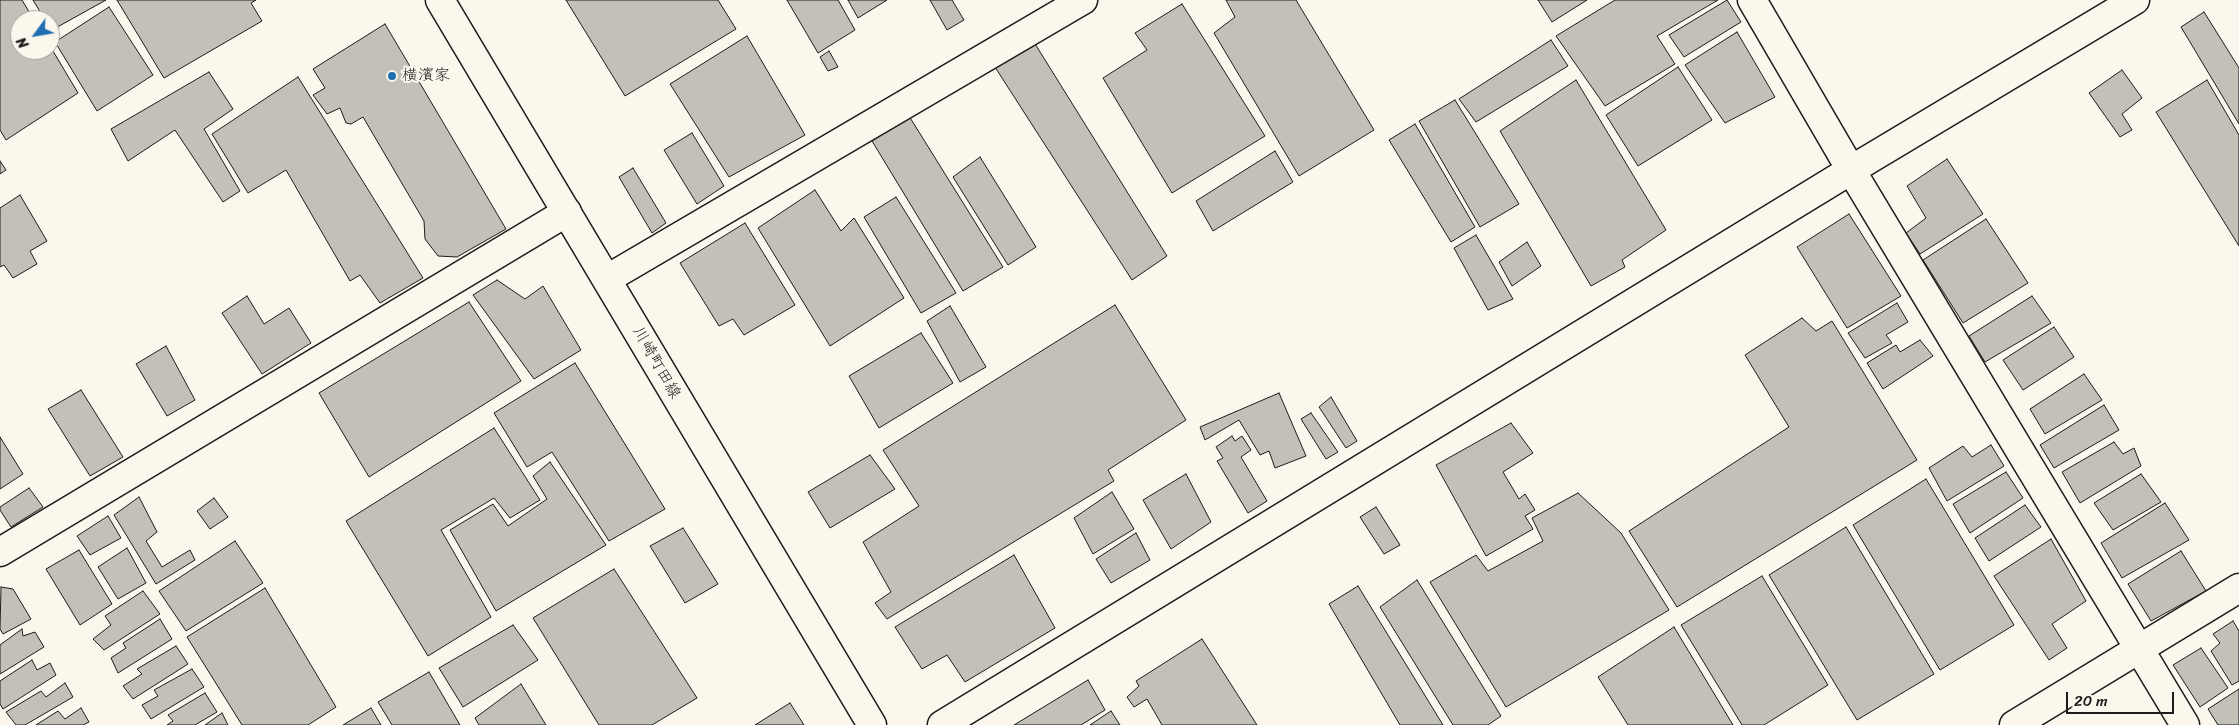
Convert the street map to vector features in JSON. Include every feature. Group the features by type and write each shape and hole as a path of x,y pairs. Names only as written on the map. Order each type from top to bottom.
{"street":[{"name":"川崎町田線","path":"440,0 872,725"},
{"path":"607,279 1084,0"},
{"path":"1752,0 1851,170 2185,725"},
{"path":"942,725 1851,170 2136,0"},
{"path":"0,552 567,212"},
{"path":"2014,725 2239,588"}],"building":[{"path":"0,0 22,0 28,10 10,10 10,60 58,60 78,93 6,140 0,130"},
{"path":"33,0 106,0 60,26 60,10 39,10"},
{"path":"117,0 256,0 251,3 262,21 164,78"},
{"path":"566,0 718,0 736,29 625,96"},
{"path":"787,0 838,0 855,30 818,53"},
{"path":"848,0 887,0 858,18"},
{"path":"930,0 952,0 964,20 947,30"},
{"path":"1226,0 1296,0 1374,130 1299,176 1214,33 1235,17"},
{"path":"1538,0 1587,0 1552,22"},
{"path":"1615,0 1718,0 1657,36 1675,64 1605,106 1556,36"},
{"path":"1727,0 1741,22 1684,57 1669,35"},
{"path":"1182,4 1265,136 1172,193 1103,78 1147,50 1135,33"},
{"path":"109,7 153,75 97,111 60,50 60,39"},
{"path":"2204,12 2239,68 2239,124 2181,27"},
{"path":"385,24 506,229 457,257 438,256 425,239 424,221 363,117 351,124 346,123 340,108 327,114 313,95 325,88 313,69"},
{"path":"1737,32 1775,97 1725,123 1685,65"},
{"path":"747,36 805,135 729,177 670,84"},
{"path":"1032,39 1167,256 1132,280 993,64"},
{"path":"1551,40 1568,66 1476,122 1459,99"},
{"path":"829,51 838,67 828,71 820,57"},
{"path":"1678,67 1712,120 1638,166 1606,115"},
{"path":"2122,70 2142,98 2122,114 2132,130 2120,137 2089,93"},
{"path":"209,72 233,109 204,129 240,191 223,202 175,130 128,161 111,129"},
{"path":"298,77 423,278 380,303 360,275 350,281 286,170 248,193 212,134"},
{"path":"1576,80 1666,230 1622,260 1625,267 1591,286 1500,131"},
{"path":"2207,80 2239,135 2239,246 2156,112"},
{"path":"1455,100 1519,204 1480,227 1419,121"},
{"path":"909,116 1003,267 963,291 872,141"},
{"path":"1415,124 1475,227 1451,242 1389,140"},
{"path":"692,133 724,186 697,204 664,150"},
{"path":"1275,151 1293,182 1213,231 1196,201"},
{"path":"980,157 1036,247 1008,265 953,177"},
{"path":"1947,159 1983,214 1920,254 1906,233 1926,218 1907,186"},
{"path":"0,161 6,170 0,174"},
{"path":"633,168 666,223 652,233 619,177"},
{"path":"815,190 841,231 854,218 904,298 830,346 758,228"},
{"path":"20,195 47,241 30,251 37,264 13,278 4,265 0,267 0,208"},
{"path":"896,197 956,293 921,313 864,217"},
{"path":"1849,214 1901,296 1847,328 1797,247"},
{"path":"1986,219 2028,283 1963,323 1923,260"},
{"path":"745,223 795,305 744,335 733,319 719,326 680,263"},
{"path":"1476,235 1513,299 1488,310 1454,248"},
{"path":"1527,242 1541,266 1512,286 1499,262"},
{"path":"497,280 525,299 543,286 581,350 534,379 473,295"},
{"path":"247,296 264,324 289,308 311,343 262,374 222,313"},
{"path":"2032,296 2051,323 1985,362 1969,336"},
{"path":"469,302 521,381 369,477 319,393"},
{"path":"1897,303 1908,322 1886,335 1892,343 1865,358 1848,333"},
{"path":"1115,305 1186,420 1108,470 1114,481 887,619 875,603 891,592 863,542 919,506 883,450"},
{"path":"950,306 986,367 960,382 927,321"},
{"path":"1802,318 1816,331 1832,321 1917,460 1677,607 1629,531 1789,427 1745,355"},
{"path":"2054,327 2074,357 2023,390 2003,360"},
{"path":"921,333 953,383 879,428 849,376"},
{"path":"1920,340 1933,356 1883,389 1867,363 1896,345 1900,352"},
{"path":"166,346 195,400 167,416 136,364"},
{"path":"575,363 665,509 609,541 552,452 527,467 494,413"},
{"path":"2084,374 2102,400 2045,434 2030,409"},
{"path":"81,390 123,457 90,476 48,409"},
{"path":"1279,393 1306,456 1275,468 1269,451 1260,455 1239,420 1205,440 1200,427"},
{"path":"1331,397 1357,441 1346,448 1319,407"},
{"path":"2104,405 2119,430 2054,468 2040,445"},
{"path":"1311,413 1338,452 1326,459 1301,419"},
{"path":"1511,423 1533,453 1503,472 1519,499 1525,494 1535,510 1525,516 1533,529 1486,556 1436,465"},
{"path":"494,428 540,500 510,518 494,498 441,530 491,617 428,656 346,521"},
{"path":"1232,436 1235,441 1242,436 1251,450 1241,457 1267,501 1248,513 1217,461 1223,458 1216,447"},
{"path":"0,437 23,474 0,489"},
{"path":"2114,442 2123,454 2134,448 2141,466 2080,503 2062,472"},
{"path":"1991,445 2004,466 1947,501 1929,468 1963,446 1972,457"},
{"path":"870,455 895,489 830,528 808,492"},
{"path":"550,462 606,545 496,611 450,530 493,504 508,526 547,499 533,476"},
{"path":"2006,472 2023,498 1970,533 1953,504"},
{"path":"1186,474 1211,522 1171,549 1143,500"},
{"path":"2141,474 2161,502 2113,530 2094,503"},
{"path":"1926,479 2014,625 1940,670 1853,525"},
{"path":"29,488 43,507 11,527 0,507"},
{"path":"1112,492 1134,529 1093,554 1074,518"},
{"path":"1578,493 1621,533 1669,610 1506,707 1430,582 1476,555 1488,571 1543,541 1532,518"},
{"path":"139,497 157,532 146,541 162,567 190,550 195,560 156,584 114,515"},
{"path":"214,498 228,517 210,529 197,511"},
{"path":"2165,503 2189,540 2122,578 2101,543"},
{"path":"2025,505 2041,527 1989,561 1975,538"},
{"path":"1376,507 1400,545 1384,554 1360,517"},
{"path":"108,516 121,538 90,555 77,536"},
{"path":"1846,527 1934,674 1857,720 1769,575"},
{"path":"683,528 718,584 685,603 650,546"},
{"path":"1136,533 1150,560 1111,583 1096,559"},
{"path":"2051,539 2086,601 2052,624 2067,648 2049,660 1994,576"},
{"path":"235,541 263,583 186,631 159,591"},
{"path":"127,548 146,583 118,599 98,567"},
{"path":"79,550 112,604 80,625 46,569"},
{"path":"2181,551 2206,591 2151,621 2128,584"},
{"path":"1014,555 1055,628 965,682 947,655 922,669 895,627"},
{"path":"614,569 697,698 652,725 599,725 533,618"},
{"path":"1762,576 1828,685 1764,725 1742,725 1681,625"},
{"path":"1417,580 1501,716 1488,725 1453,725 1380,607"},
{"path":"1358,586 1443,725 1400,725 1329,604"},
{"path":"1,587 13,589 31,619 3,634 0,629"},
{"path":"265,588 336,707 308,725 242,725 187,637"},
{"path":"143,591 160,614 104,650 93,639 111,625 105,616"},
{"path":"160,619 172,639 118,673 111,658 126,648 123,643"},
{"path":"2233,621 2239,631 2239,681 2232,685 2211,651 2220,643 2213,634"},
{"path":"513,625 538,660 463,707 439,668"},
{"path":"1674,627 1733,725 1628,725 1598,677"},
{"path":"22,629 23,636 35,632 44,647 0,674 0,645"},
{"path":"1202,639 1257,725 1162,725 1147,699 1134,707 1127,697 1139,686 1136,681"},
{"path":"176,646 188,664 133,699 123,686 142,674 137,669"},
{"path":"2201,648 2228,688 2200,707 2173,665"},
{"path":"32,660 37,670 50,663 56,675 3,709 0,704 0,681"},
{"path":"192,669 204,687 151,719 142,705 158,696 154,690"},
{"path":"429,672 460,725 392,725 378,702"},
{"path":"1088,680 1105,710 1081,725 1014,725"},
{"path":"65,683 73,697 25,725 16,725 6,712 41,691 46,697"},
{"path":"521,684 546,725 479,725 475,718"},
{"path":"2239,689 2239,725 2218,725 2208,709"},
{"path":"205,693 217,712 195,725 167,725 173,721 168,715"},
{"path":"790,703 804,725 755,725"},
{"path":"81,708 89,722 83,725 36,725 58,711 65,719"},
{"path":"371,708 381,725 343,725"},
{"path":"1111,711 1120,725 1090,725"},
{"path":"222,713 228,725 205,725"}],"place":[{"name":"横濱家","path":"392,76"}]}
